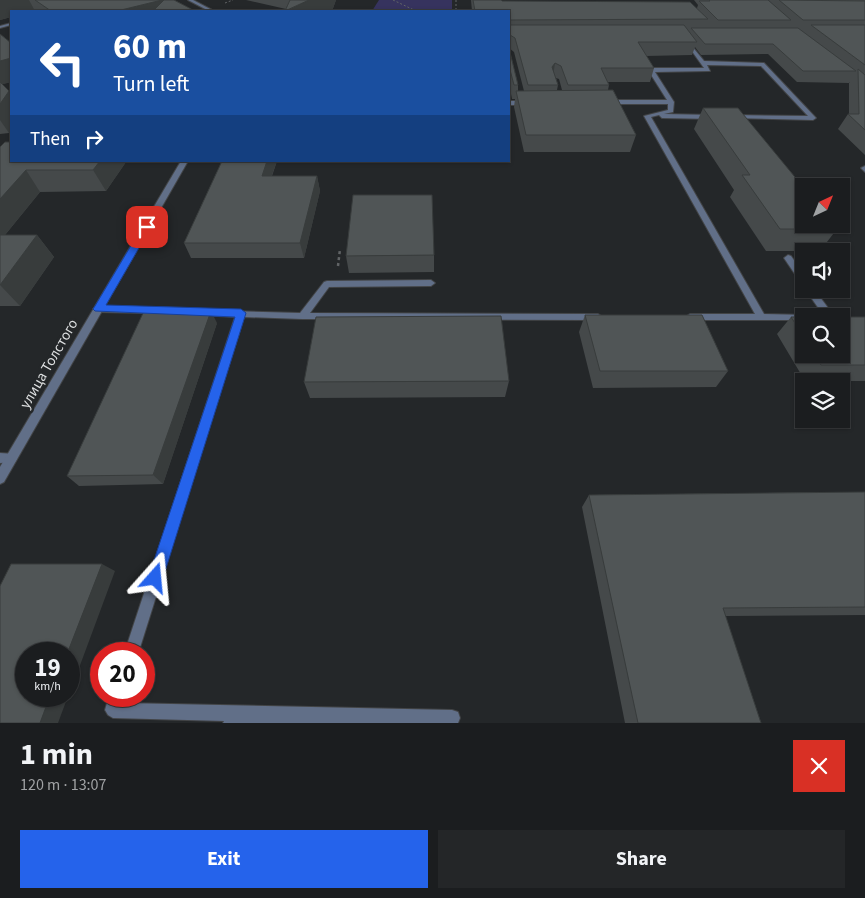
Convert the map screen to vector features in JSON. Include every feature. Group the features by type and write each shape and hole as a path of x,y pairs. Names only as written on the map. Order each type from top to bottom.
{"street":[{"path":"190,0 210,10"},
{"path":"647,116 671,111 671,102 651,70 708,70 682,36 690,36"},
{"path":"647,116 813,118 762,64 704,63"},
{"path":"520,94 522,103"},
{"path":"601,102 671,102"},
{"path":"510,103 532,103"},
{"path":"647,116 761,316"},
{"name":"улица Толстого","path":"0,478 6,458 98,309 184,162"},
{"path":"788,258 795,268"},
{"path":"302,316 327,284 431,284"},
{"path":"98,309 302,316 397,315 606,318"},
{"path":"135,642 241,313"},
{"path":"397,315 397,329"},
{"path":"683,317 795,317"},
{"path":"114,707 113,710 232,719 452,718"}],"path":[{"path":"393,0 414,10"}],"shaded area":[{"path":"379,0 452,0 452,10 373,10"}],"building":[{"path":"35,0 162,0 121,10 50,10"},
{"path":"164,0 174,0 193,10 154,10"},
{"path":"290,0 309,0 287,10 285,10"},
{"path":"473,0 690,2 708,19 510,20 510,10 475,10"},
{"path":"768,0 791,20 718,20 699,1"},
{"path":"779,0 865,1 865,20 803,20"},
{"path":"510,25 684,25 697,42 638,42 654,68 601,68 609,85 568,85 561,66 555,63 552,67 558,85 528,85 515,38 510,35"},
{"path":"811,25 865,25 865,65"},
{"path":"691,28 798,28 856,71 803,71 773,44 705,44"},
{"path":"0,34 10,42 10,58 0,61"},
{"path":"510,52 518,85 514,85 510,70"},
{"path":"858,69 865,75 865,130 848,114 859,114"},
{"path":"0,82 9,91 0,104"},
{"path":"613,90 636,135 526,135 516,91"},
{"path":"703,108 738,108 796,178 795,229 780,229 742,175 750,175"},
{"path":"5,142 10,142 10,162 99,162 93,170 26,170 0,199 0,147"},
{"path":"222,162 267,162 262,176 317,176 300,243 184,243"},
{"path":"353,195 432,195 434,255 346,256"},
{"path":"0,235 37,235 0,285"},
{"path":"144,311 211,311 153,475 67,476"},
{"path":"585,315 702,315 728,371 600,371"},
{"path":"501,316 509,381 304,382 316,317"},
{"path":"850,317 865,317 865,365 821,365 820,363 850,363"},
{"path":"865,492 865,607 723,608 761,723 638,723 589,495"},
{"path":"11,564 102,564 72,642 15,642 15,707 46,707 40,723 0,723 0,586"}],"route":[{"path":"147,227 98,309 241,313 155,578"}]}
